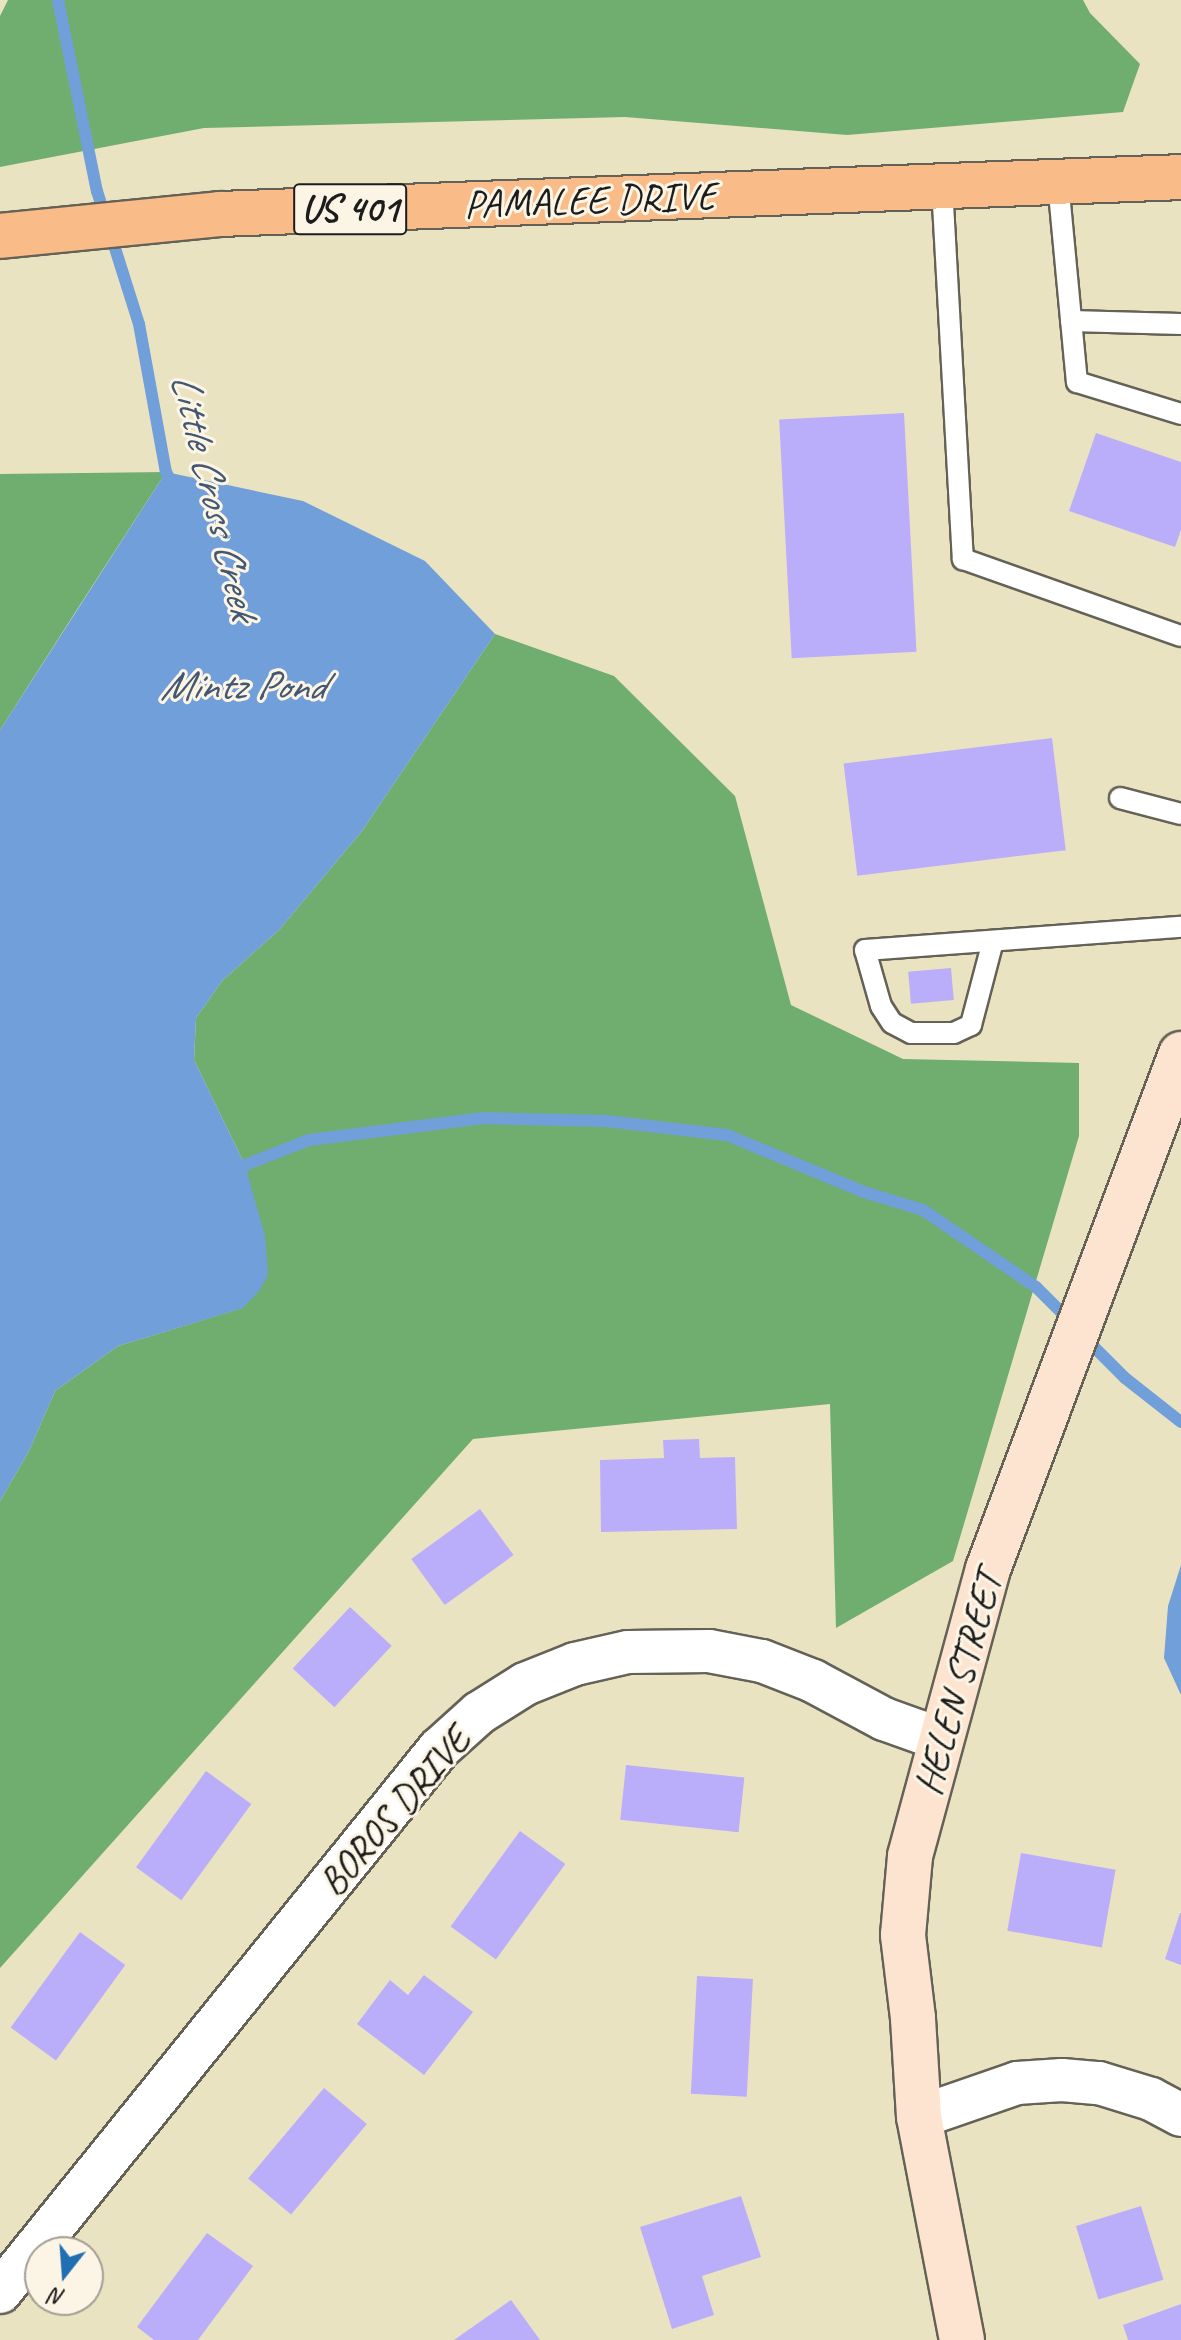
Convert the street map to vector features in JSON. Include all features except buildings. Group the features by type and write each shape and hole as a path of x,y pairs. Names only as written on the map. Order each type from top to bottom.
{"main road":[{"name":"PAMALEE DRIVE","path":"0,236 220,214 1181,177"}],"street":[{"name":"HELEN STREET","path":"962,2340 919,2117 913,2018 903,1935 910,1856 988,1569 1181,1054"},
{"name":"BOROS DRIVE","path":"0,2292 439,1749 479,1713 525,1684 575,1664 628,1652 709,1651 762,1661 884,1719 940,1739"},
{"path":"919,2117 1017,2083 1062,2080 1099,2083 1151,2099 1181,2115"}],"lane":[{"path":"1058,182 1077,382 1181,414"},
{"path":"942,186 963,559 1181,636"},
{"path":"1071,321 1181,324"},
{"path":"1120,798 1181,814"},
{"path":"993,941 971,1025 954,1033 911,1033 892,1023 881,1006 865,950 1181,927"}],"green space":[{"path":"8,0 1083,0 1090,13 1140,64 1123,112 847,135 625,117 204,128 0,167 0,16"},
{"path":"166,472 78,608 0,730 0,474"},
{"path":"495,634 614,676 735,796 791,1005 903,1059 1079,1063 1079,1136 953,1561 836,1628 830,1404 473,1439 0,1968 0,1501 29,1451 55,1391 118,1346 242,1308 245,1165 194,1060 196,1018 222,981 279,930 362,831"}],"water":[{"name":"Mintz Pond","path":"166,472 303,501 425,561 495,634 362,831 279,930 222,981 196,1018 194,1060 245,1165 265,1236 268,1275 259,1291 243,1308 118,1346 55,1391 29,1451 0,1501 0,730"},
{"path":"1181,1565 1181,1695 1164,1658 1168,1606"}],"waterway":[{"name":"Little Cross Creek","path":"58,0 97,191 139,324 166,472 173,486"},
{"path":"237,1177 245,1165 309,1140 482,1118 606,1121 727,1135 864,1192 923,1210 1036,1287 1072,1323"},
{"path":"1084,1337 1125,1378 1181,1422"}]}
